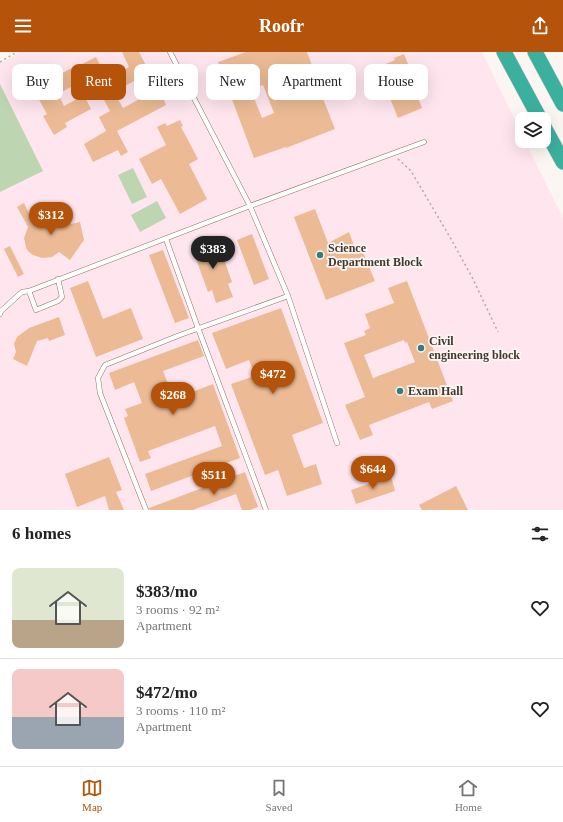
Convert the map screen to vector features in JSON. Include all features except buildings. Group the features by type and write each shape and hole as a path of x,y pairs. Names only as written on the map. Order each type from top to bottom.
{"highway":[{"path":"504,52 536,112"},
{"path":"535,52 563,104"},
{"path":"551,140 563,162"}],"lane":[{"path":"170,52 250,206 288,296 337,443"},
{"path":"0,314 1,311 22,292 29,291 250,206 424,142"},
{"path":"166,239 266,510"},
{"path":"29,291 36,310 58,301 62,297 58,279"},
{"path":"146,510 100,393 98,378 105,366 198,328 288,296"}],"path":[{"path":"0,62 17,52"},
{"path":"392,154 411,171 473,280 498,332"}],"shaded area":[{"path":"21,52 482,52 515,120 515,148 528,148 563,218 563,510 0,510 0,63"}],"green space":[{"path":"0,84 43,171 0,192"},
{"path":"133,168 147,197 132,204 118,175"},
{"path":"157,201 166,218 140,232 131,215"}],"place":[{"name":"Science Department Block","path":"320,255"},
{"name":"Civil engineering block","path":"421,348"},
{"name":"Exam Hall","path":"400,391"}]}
